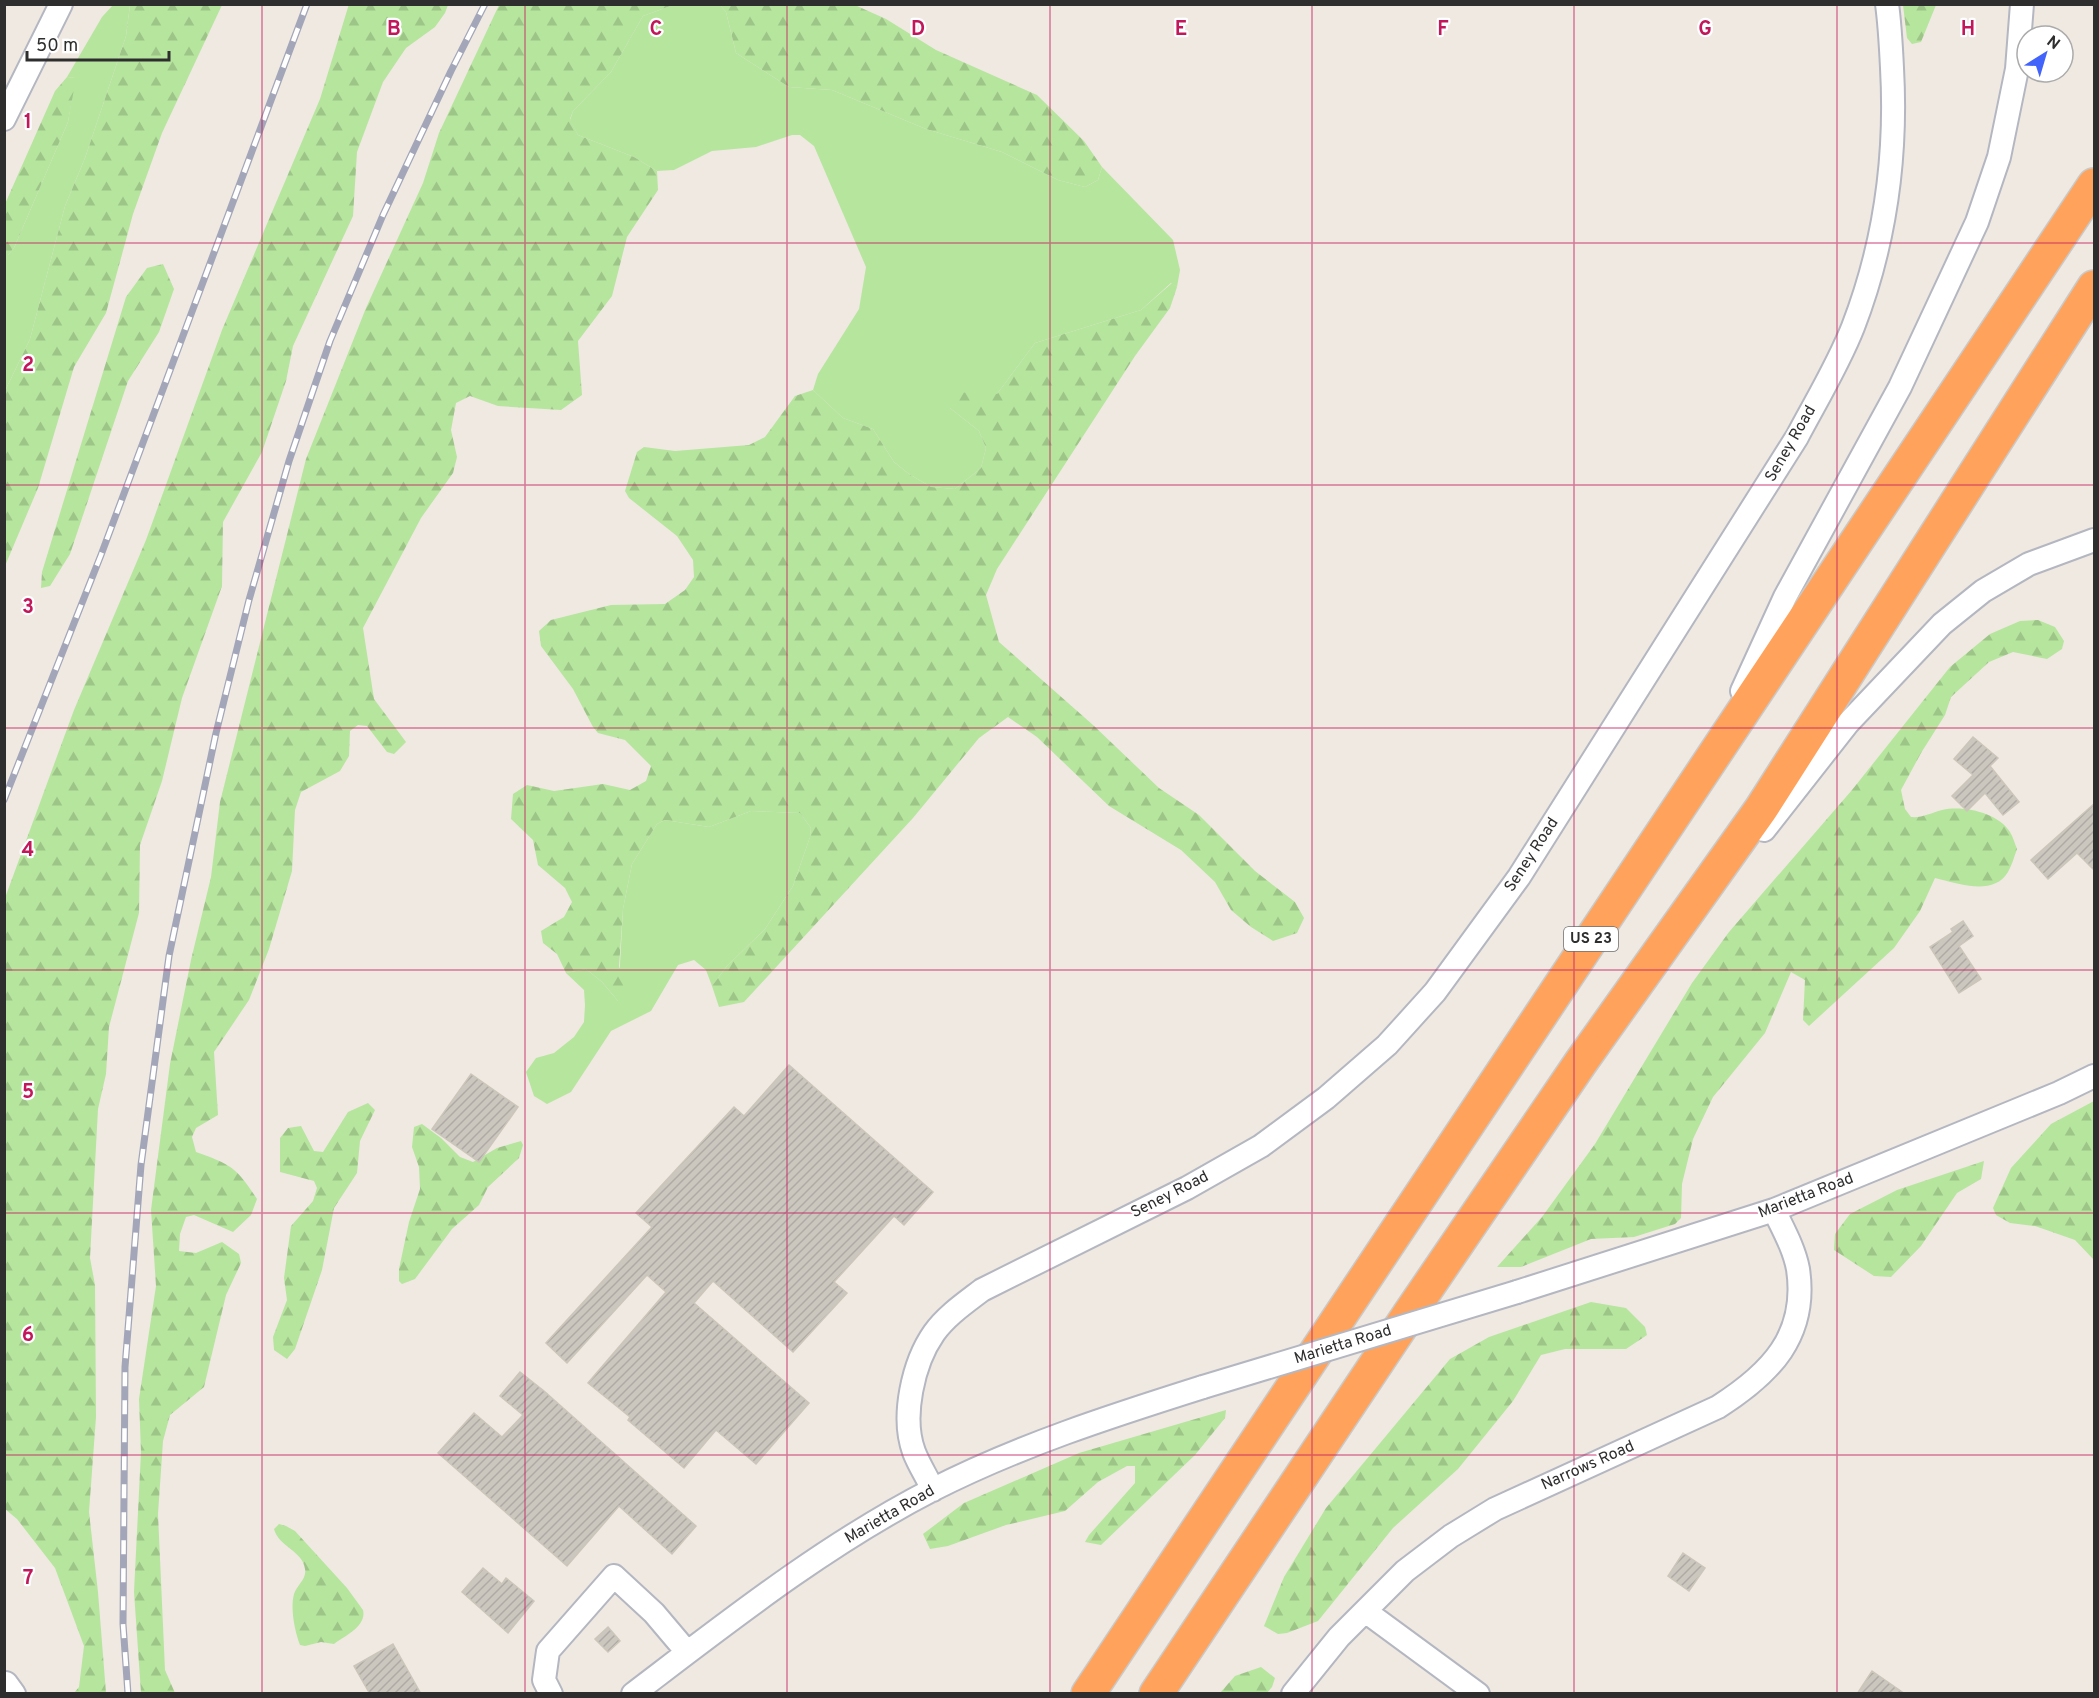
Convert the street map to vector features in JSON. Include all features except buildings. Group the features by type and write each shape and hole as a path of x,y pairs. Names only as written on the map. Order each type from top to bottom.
{"highway":[{"name":"US 23","path":"1088,1694 2094,185"},
{"path":"1156,1694 1410,1313 1581,1062 1761,809 2094,286"}],"street":[{"path":"4,119 61,4"},
{"name":"Seney Road","path":"933,1490 913,1451 909,1418 911,1384 921,1357 935,1333 955,1311 982,1290 1187,1188 1261,1146 1326,1098 1388,1045 1435,992 1519,877 1797,436 1831,374 1852,328 1881,235 1888,195 1894,104 1887,4"},
{"path":"1712,756 1785,597 1900,387 1977,222 1999,157 2017,69 2022,4"},
{"path":"1581,1062 1848,723 1912,654 1942,624 1983,591 2029,564 2094,540"},
{"name":"Marietta Road","path":"633,1694 740,1612 855,1534 933,1490 1010,1455 1097,1421 1203,1387 1517,1292 1774,1210 2059,1093 2094,1076"},
{"name":"Narrows Road","path":"1293,1694 1338,1637 1405,1571 1451,1536 1495,1509 1718,1407 1747,1389 1765,1372 1791,1336 1797,1315 1799,1292 1798,1269 1791,1246 1774,1210"},
{"path":"551,1694 544,1680 548,1651 614,1576 654,1613 687,1652"},
{"path":"1365,1611 1478,1694"}],"green space":[{"path":"349,4 448,5 435,27 406,48 383,82 357,152 353,216 293,346 286,381 262,452 223,522 222,586 182,698 162,781 140,845 139,913 109,1027 106,1074 98,1109 90,1258 95,1285 96,1417 89,1512 106,1693 74,1693 79,1687 84,1646 55,1568 17,1519 5,1509 5,898 74,710 146,540 222,330 320,99"},
{"path":"113,5 130,5 126,36 85,158 65,206 30,339 5,391 5,255 8,255 14,248 68,122 75,78 67,77 102,17"},
{"path":"130,5 222,5 162,133 133,214 106,313 74,367 38,488 5,566 5,391 30,339 65,206 85,158 126,36"},
{"path":"499,5 673,5 643,16 611,72 573,111 570,119 578,135 634,157 657,171 658,190 627,237 612,296 578,341 582,395 561,410 498,406 470,396 456,403 451,430 457,457 453,473 421,518 363,628 374,699 406,742 394,754 387,752 367,726 358,725 350,731 349,756 340,771 301,792 295,810 292,871 269,949 249,1000 214,1052 218,1115 196,1128 192,1137 196,1152 232,1168 244,1180 257,1199 251,1215 233,1232 194,1215 186,1217 180,1234 179,1251 196,1253 222,1242 239,1254 241,1263 226,1295 204,1387 170,1415 163,1441 158,1514 165,1670 175,1693 141,1693 134,1592 141,1452 139,1399 156,1286 151,1210 170,1064 211,877 220,802 306,459 366,308 423,183 439,133"},
{"path":"673,5 720,5 726,12 736,53 789,87 832,90 926,129 1002,152 1058,180 1085,187 1098,180 1102,167 1173,240 1180,270 1177,287 1171,283 1141,310 1035,343 997,394 950,408 979,431 986,448 981,468 955,489 931,487 894,462 873,429 843,418 813,390 818,374 859,309 866,267 814,146 800,135 792,135 756,147 712,151 674,170 657,171 634,157 578,135 570,120 573,111 611,72 643,16"},
{"path":"720,5 857,6 886,19 936,50 1037,95 1084,141 1102,167 1098,180 1085,187 1058,180 1002,152 926,129 832,90 789,87 736,53 726,12"},
{"path":"1903,5 1936,5 1921,42 1912,44 1907,38"},
{"path":"67,77 76,78 68,122 14,248 8,255 5,255 5,204 55,91"},
{"path":"163,264 174,289 159,332 128,381 70,554 50,586 41,588 42,572 126,297 147,268"},
{"path":"1172,283 1177,287 1170,308 1135,356 997,569 986,595 999,642 1093,725 1159,788 1199,815 1255,871 1295,902 1304,918 1297,933 1273,941 1251,927 1231,910 1215,882 1181,850 1109,806 1037,737 1008,717 979,738 913,818 744,1002 719,1007 712,986 727,966 765,929 793,886 811,828 800,813 751,811 709,827 665,820 657,824 632,864 623,909 619,967 630,983 618,1001 602,982 586,969 566,973 557,954 543,943 541,931 564,917 572,902 565,888 538,865 533,840 511,819 513,794 527,785 554,791 603,784 630,790 646,781 651,766 625,740 598,733 593,727 573,689 541,646 539,631 551,620 611,605 665,604 685,590 694,577 693,560 677,536 629,498 625,491 637,452 644,447 675,451 749,445 765,437 795,396 813,390 843,418 873,429 894,462 909,474 931,487 955,489 981,468 986,448 979,431 950,408 953,392 997,394 1035,343 1141,310"},
{"path":"2038,620 2055,627 2064,641 2062,649 2047,659 2013,652 1989,662 1951,697 1945,715 1901,790 1905,809 1911,817 1942,810 1960,809 1989,815 2005,825 2017,849 2008,872 2001,880 1984,886 1964,885 1935,878 1920,911 1894,948 1809,1026 1803,1020 1805,980 1791,972 1765,1033 1713,1097 1693,1139 1682,1184 1681,1218 1675,1224 1634,1237 1591,1239 1521,1267 1497,1267 1542,1217 1595,1144 1692,983 1729,932 1852,790 1950,667 1990,634 2020,621"},
{"path":"751,811 800,813 811,828 793,886 765,929 727,966 712,986 706,970 694,960 678,965 651,1011 611,1031 571,1092 547,1104 534,1096 526,1072 536,1058 554,1053 574,1037 584,1022 584,990 566,973 586,969 602,982 618,1001 623,909 632,864 657,824 665,820 709,827"},
{"path":"2094,1101 2094,1260 2075,1240 2035,1226 2010,1223 1996,1215 1993,1208 2011,1168 2051,1124"},
{"path":"368,1103 375,1110 360,1141 357,1173 334,1208 322,1270 295,1349 287,1359 274,1350 273,1337 287,1300 284,1278 291,1226 313,1201 317,1188 314,1181 280,1172 280,1138 288,1128 301,1126 314,1151 323,1152 348,1112"},
{"path":"422,1124 441,1138 460,1157 473,1162 497,1148 521,1141 523,1145 519,1158 488,1187 479,1205 452,1229 415,1279 402,1284 399,1281 399,1269 409,1222 420,1189 419,1167 412,1147 414,1127"},
{"path":"1984,1161 1981,1179 1957,1193 1921,1246 1891,1277 1874,1276 1834,1250 1835,1234 1850,1214 1897,1190"},
{"path":"1591,1302 1626,1308 1645,1327 1647,1335 1626,1349 1565,1349 1541,1355 1513,1401 1458,1469 1393,1528 1318,1621 1287,1633 1278,1634 1264,1626 1284,1577 1326,1508 1450,1359 1489,1337"},
{"path":"1226,1410 1225,1418 1195,1455 1101,1545 1085,1542 1135,1483 1135,1466 1127,1466 1098,1482 1065,1511 1006,1525 948,1546 930,1549 923,1534 964,1503 1079,1453"},
{"path":"279,1524 295,1531 347,1588 363,1610 362,1621 358,1626 334,1644 321,1642 300,1645 296,1634 293,1600 295,1591 305,1576 305,1569 300,1558 276,1535 274,1529"},
{"path":"1261,1667 1275,1678 1267,1693 1220,1693 1235,1676"}],"railway":[{"path":"4,800 101,555 307,4"},
{"path":"128,1694 123,1624 125,1367 141,1165 169,956 216,733 249,600 289,461 330,341 383,215 485,4"}]}
